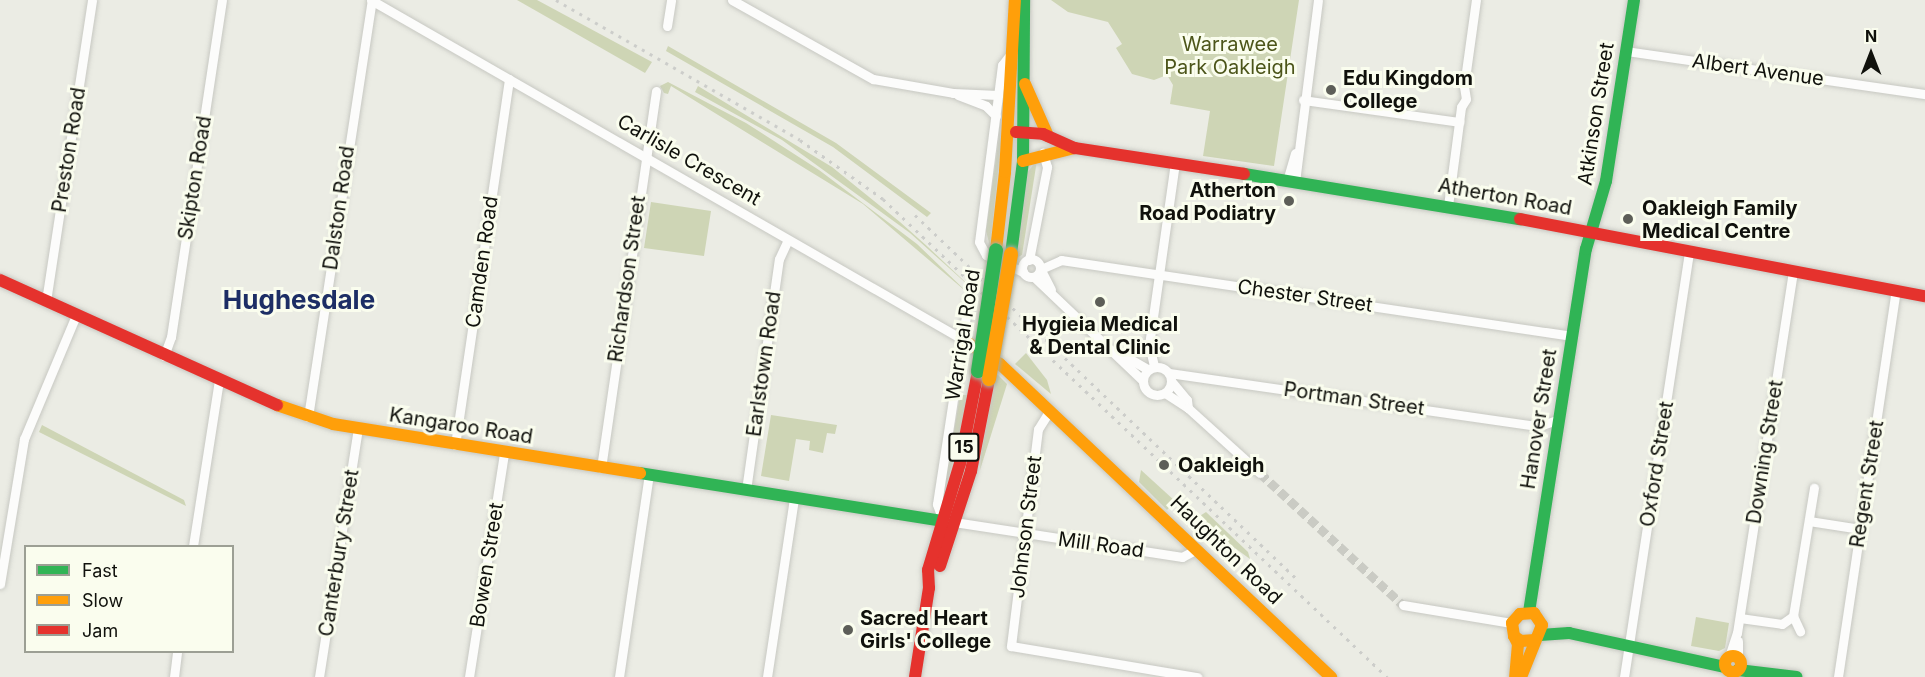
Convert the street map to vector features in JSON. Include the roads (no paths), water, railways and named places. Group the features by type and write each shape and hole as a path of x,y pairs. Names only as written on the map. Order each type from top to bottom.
{"main road":[{"name":"Warrigal Road","path":"1003,256 1010,54 1015,0"},
{"name":"Warrigal Road","path":"915,677 929,588 948,521 960,463 983,375 1003,256 1023,160 1025,84 1023,0"},
{"name":"Atkinson Street","path":"1591,232 1606,181 1634,0"},
{"path":"1025,84 1048,136"},
{"name":"Atherton Road","path":"1007,135 1024,132 1048,136 1075,148 1448,206 1925,296"},
{"name":"Atherton Road","path":"1023,160 1043,153 1075,148"},
{"name":"Hanover Street","path":"1538,638 1535,616 1556,439 1591,232"},
{"name":"Kangaroo Road","path":"0,280 164,356 308,417 358,429 504,453 948,521"},
{"name":"Carlisle Crescent","path":"965,340 988,354"},
{"name":"Haughton Road","path":"988,354 1331,677"},
{"path":"1515,677 1518,645 1513,629 1520,614 1535,616 1569,633 1701,658 1732,667 1797,677"},
{"path":"1513,629 1521,641 1569,633"},
{"path":"1521,677 1538,638"}],"street":[{"name":"Preston Road","path":"46,301 92,0"},
{"name":"Skipton Road","path":"164,356 171,337 222,0"},
{"name":"Carlisle Crescent","path":"372,0 965,340"},
{"name":"Dalston Road","path":"308,417 372,0"},
{"path":"668,26 671,0"},
{"path":"732,0 873,79 953,93 998,95"},
{"path":"1291,182 1318,0"},
{"path":"1448,206 1459,122 1466,99 1464,86 1476,0"},
{"name":"Albert Avenue","path":"1626,51 1925,94"},
{"name":"Warrigal Road","path":"1010,54 1002,65 979,242 986,255 1003,256 1026,265"},
{"name":"Camden Road","path":"455,445 509,79"},
{"name":"Richardson Street","path":"601,468 656,91"},
{"path":"953,93 986,106 996,116"},
{"path":"1303,100 1459,122"},
{"path":"1026,265 1047,167 1043,153"},
{"path":"1142,380 1151,368 1149,345 1175,163"},
{"name":"Earlstown Road","path":"746,490 779,259 788,240"},
{"name":"Oxford Street","path":"1624,677 1689,252"},
{"name":"Chester Street","path":"1038,272 1061,260 1572,336"},
{"path":"1026,265 1036,261 1038,272"},
{"path":"1026,265 1038,272 1052,290 1118,354 1142,380 1150,394 1165,393 1188,408 1260,473"},
{"name":"Downing Street","path":"1732,667 1793,271"},
{"name":"Regent Street","path":"1838,677 1896,291"},
{"name":"Warrigal Road","path":"948,521 937,504 959,361 965,340 969,300"},
{"path":"0,584 24,439 76,315"},
{"path":"1118,354 1170,377 1187,400 1188,408"},
{"path":"1165,393 1170,377"},
{"name":"Portman Street","path":"1170,377 1539,426 1559,419"},
{"path":"193,545 219,380"},
{"name":"Johnson Street","path":"1050,410 1038,429 1012,647 1197,677"},
{"name":"Portman Street","path":"1539,426 1556,439"},
{"name":"Canterbury Street","path":"320,677 358,429"},
{"name":"Bowen Street","path":"470,677 504,453"},
{"path":"619,677 649,475"},
{"path":"1800,631 1793,616 1814,488"},
{"path":"767,677 794,498"},
{"name":"Mill Road","path":"948,521 1177,556 1192,545"},
{"path":"1809,521 1860,529"},
{"path":"1402,605 1513,629"},
{"path":"1740,618 1782,624 1793,616"},
{"path":"174,677 177,653"}],"tunnel":[{"path":"1260,473 1403,605"}],"railway":[{"path":"556,0 800,140 883,199 1387,677"},
{"path":"915,215 1299,581"}],"place":[{"name":"Edu Kingdom College","path":"1331,90"},
{"name":"Atherton Road Podiatry","path":"1289,201"},
{"name":"Oakleigh Family Medical Centre","path":"1628,219"},
{"name":"Hygieia Medical & Dental Clinic","path":"1100,302"},
{"name":"Oakleigh","path":"1164,465"},
{"name":"Sacred Heart Girls' College","path":"848,630"}],"district":[{"name":"Hughesdale","path":"299,300"}],"park label":[{"name":"Warrawee Park Oakleigh","path":"1230,56"}]}
